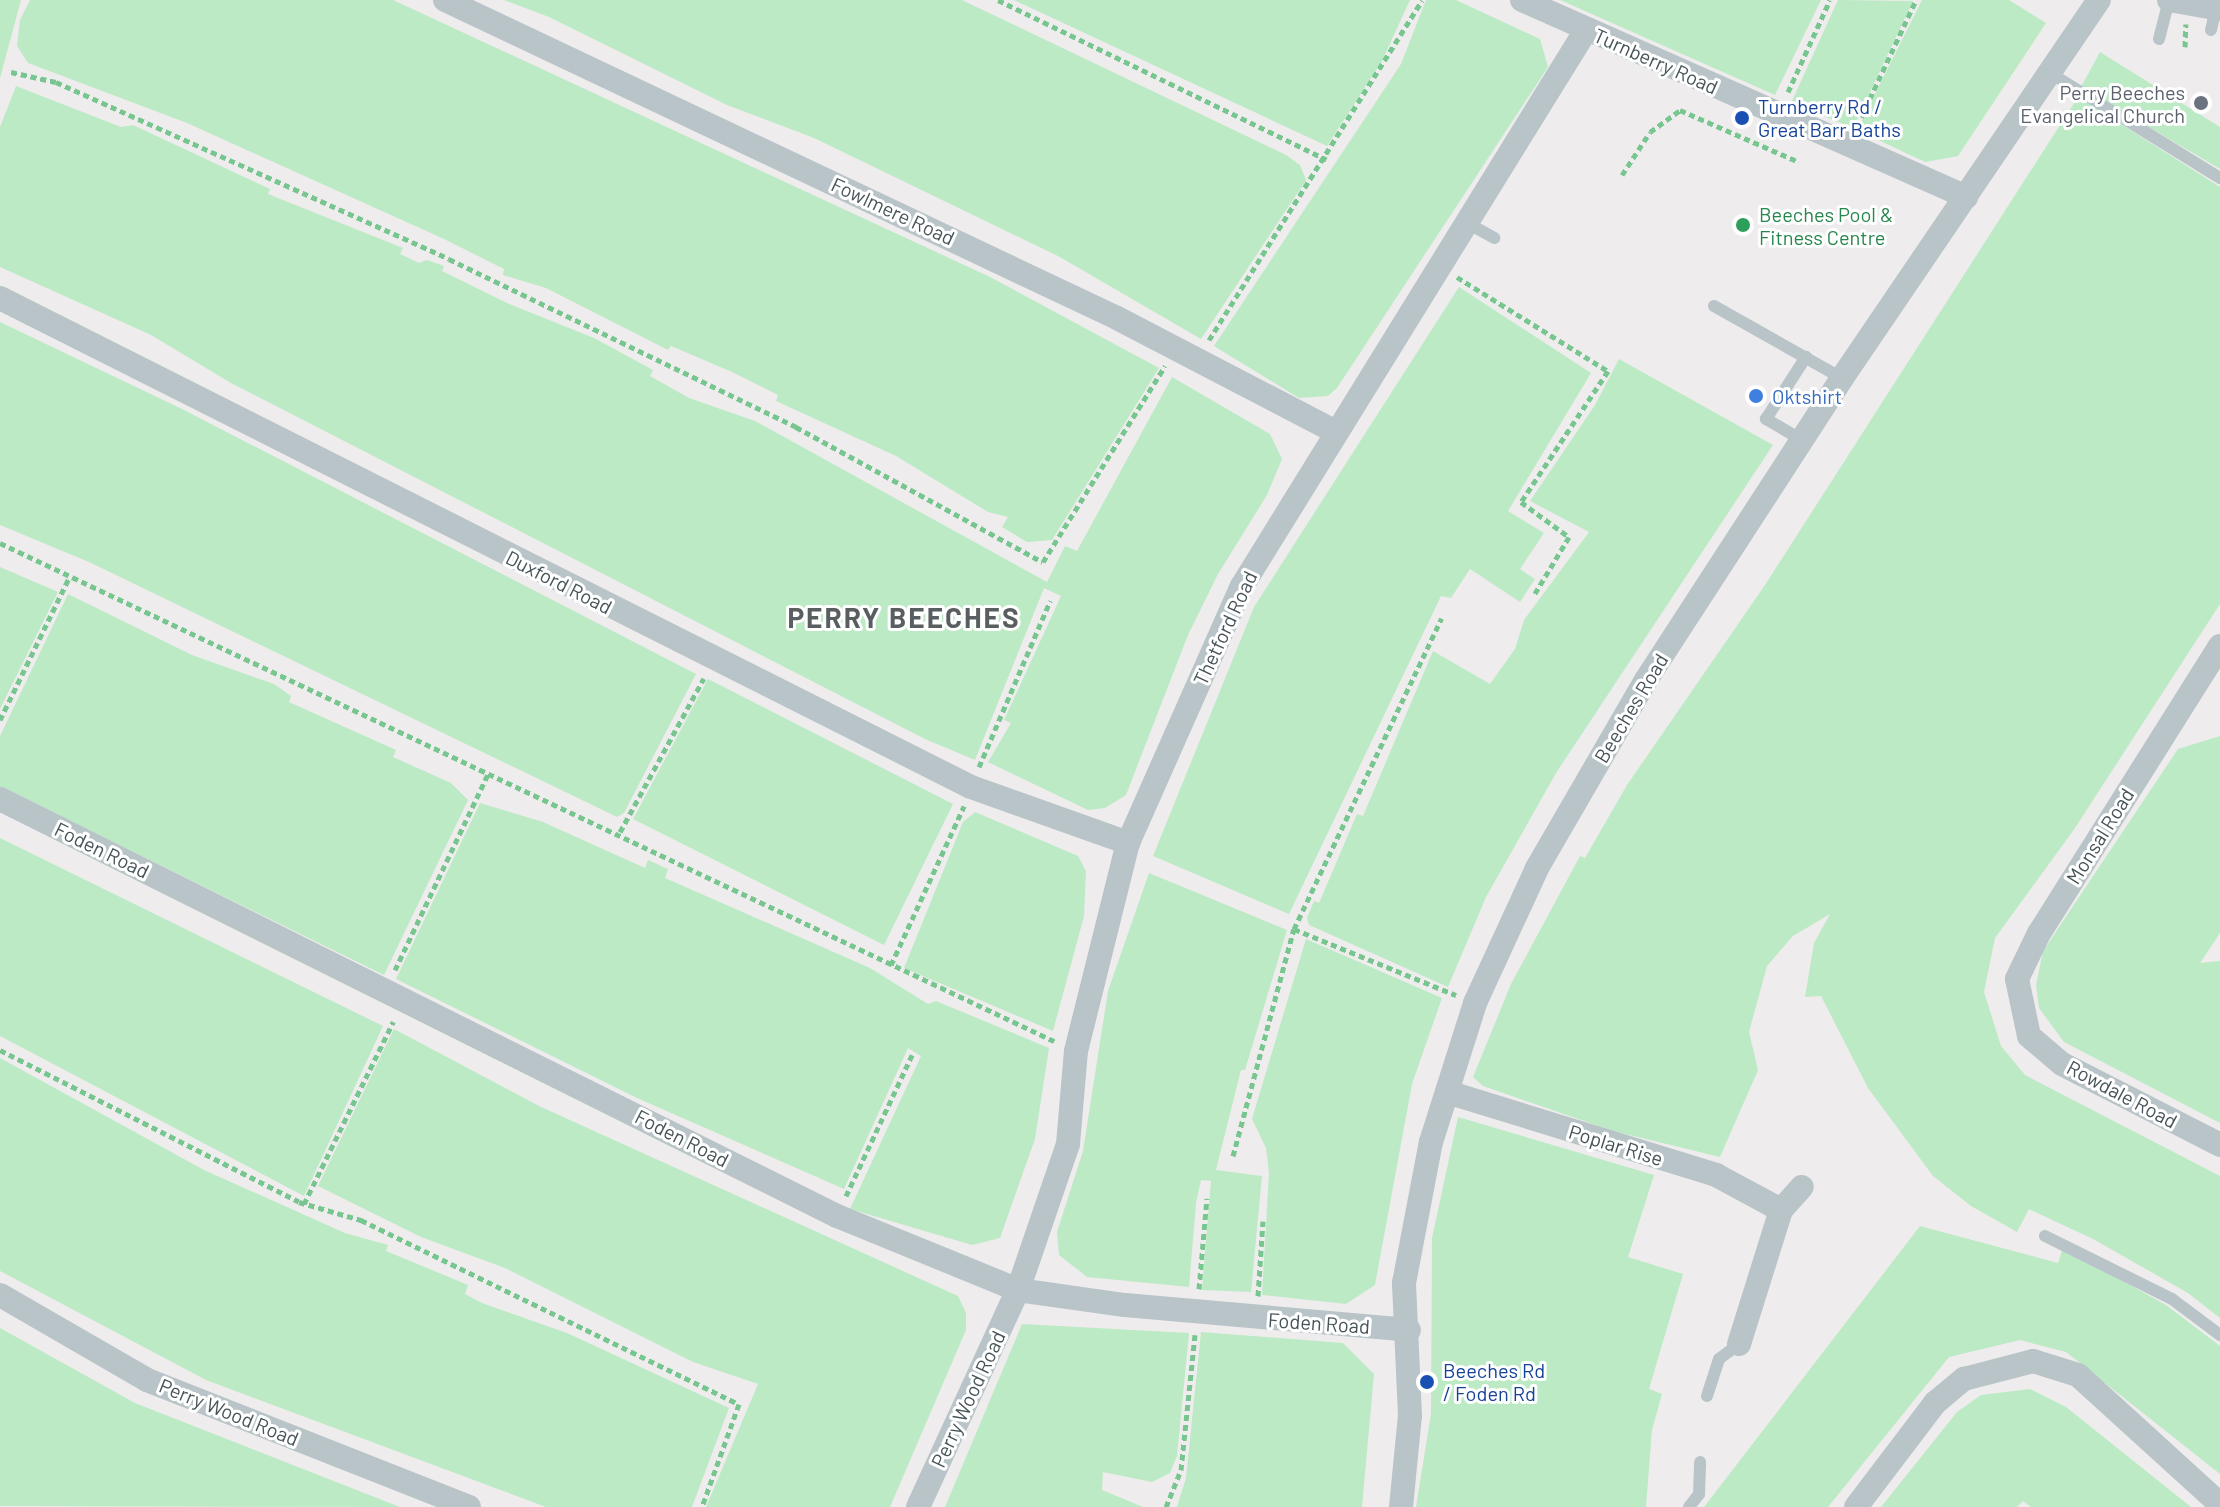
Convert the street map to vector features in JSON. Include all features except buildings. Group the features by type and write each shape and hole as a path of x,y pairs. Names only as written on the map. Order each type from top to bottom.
{"street":[{"name":"Fowlmere Road","path":"445,0 1117,318 1173,351 1336,432"},
{"name":"Turnberry Road","path":"1522,0 1966,197"},
{"name":"Beeches Road","path":"1401,1507 1410,1416 1409,1330 1404,1283 1431,1142 1475,1003 1537,868 1646,680 1842,378 2099,0"},
{"path":"2169,0 2216,16"},
{"name":"Thetford Road","path":"1018,1290 1068,1144 1076,1051 1128,843 1242,586 1439,266 1469,224 1586,30"},
{"name":"Duxford Road","path":"0,298 714,661 971,787 1128,843"},
{"name":"Monsal Road","path":"2029,1036 2017,979 2039,933 2212,676 2220,646"},
{"name":"Foden Road","path":"0,799 837,1216 1018,1290 1196,1312 1409,1330"},
{"name":"Rowdale Road","path":"2029,1036 2062,1064 2220,1145"},
{"name":"Poplar Rise","path":"1447,1092 1716,1175 1781,1210"},
{"path":"1739,1344 1781,1210 1802,1187"},
{"name":"Perry Wood Road","path":"918,1507 1018,1290"},
{"name":"Perry Wood Road","path":"0,1295 147,1380 469,1507"},
{"path":"1856,1507 1935,1403 1964,1379 2033,1361 2078,1375 2220,1504"}],"lane":[{"path":"2159,39 2169,0"},
{"path":"2050,73 2220,178"},
{"path":"1469,224 1494,238"},
{"path":"1714,306 1842,378"},
{"path":"1802,440 1766,419 1806,357"},
{"path":"2045,1236 2172,1299 2220,1335"},
{"path":"1707,1396 1719,1359 1739,1344"},
{"path":"1689,1507 1699,1494 1700,1462"}],"path":[{"path":"998,0 1326,159"},
{"path":"1197,362 1326,159 1422,0"},
{"path":"1778,115 1830,0"},
{"path":"1848,144 1916,0"},
{"path":"11,72 56,82 449,259 796,427 1043,562 1173,351"},
{"path":"1622,175 1650,132 1680,110 1799,162"},
{"path":"1439,266 1608,371 1521,502 1569,537 1534,595"},
{"path":"0,543 620,832 891,965 1076,1051"},
{"path":"0,720 70,576"},
{"path":"891,965 1050,601"},
{"path":"1233,1156 1294,929 1442,618"},
{"path":"620,832 714,661"},
{"path":"304,1204 489,772"},
{"path":"1294,929 1475,1003"},
{"path":"0,1050 304,1204 361,1220 739,1404 702,1507"},
{"path":"837,1216 912,1055"},
{"path":"1166,1507 1181,1470 1207,1198"},
{"path":"1258,1318 1263,1221"}],"green space":[{"path":"0,0 21,0 0,78"},
{"path":"30,0 393,0 990,277 1159,368 1052,540 1027,542 1002,527 1008,517 988,512 896,456 776,401 778,395 732,372 671,346 668,350 546,288 503,275 504,269 444,239 187,123 28,63 17,46 20,20"},
{"path":"504,0 962,0 1286,155 1300,165 1306,180 1201,339 1058,256 814,138 727,105 549,17"},
{"path":"1014,0 1410,0 1382,61 1327,146"},
{"path":"1426,0 1456,0 1540,39 1548,67 1337,388 1328,396 1299,398 1214,346 1401,64"},
{"path":"1560,0 1821,0 1775,95"},
{"path":"1838,0 1913,1 1853,128 1791,103"},
{"path":"1922,0 2009,0 2046,23 1958,156 1925,162 1857,130"},
{"path":"2100,52 2220,127 2220,169 2081,87"},
{"path":"16,86 121,127 133,125 270,189 268,194 403,248 400,254 419,263 427,260 444,266 442,271 507,303 594,338 653,370 650,376 689,398 755,421 1047,582 1065,546 1077,551 1172,377 1270,434 1282,459 1267,495 1218,574 1188,635 1126,795 1105,808 1088,810 988,762 1011,723 1004,720 1061,596 1044,588 975,760 925,739 231,383 151,335 0,267 0,127"},
{"path":"2078,97 2220,187 2220,604 2075,828 1995,938 1984,992 2001,1046 2025,1075 2220,1176 2220,1318 2188,1293 2093,1239 2029,1209 2017,1232 1971,1206 1933,1176 1868,1088 1821,996 1805,997 1814,943 1830,914 1793,936 1767,966 1749,1032 1758,1070 1720,1157 1613,1131 1483,1086 1473,1077 1511,984 1580,856 1585,858 1627,785 1765,585"},
{"path":"1459,287 1591,373 1508,511 1544,533 1520,569 1535,579 1520,602 1470,569 1451,598 1441,596 1289,914 1153,856 1254,607"},
{"path":"0,322 182,409 696,674 624,813 617,817 89,562 0,525"},
{"path":"1619,359 1773,445 1556,773 1486,897 1448,987 1309,925 1307,918 1314,901 1319,903 1357,814 1363,816 1433,651 1490,684 1515,649 1524,620 1589,532 1530,501 1595,405"},
{"path":"0,567 58,592 0,709"},
{"path":"68,594 192,655 274,684 291,696 289,702 396,750 393,757 451,783 468,800 384,975 0,787 0,736"},
{"path":"708,679 953,804 884,945 633,819"},
{"path":"2220,736 2220,933 2200,963 2220,961 2220,1123 2064,1042 2039,1008 2036,985 2043,951 2178,749"},
{"path":"480,803 543,822 645,868 648,860 668,869 665,878 870,968 928,1004 936,1001 1049,1048 1035,1139 1000,1238 972,1245 850,1209 921,1056 908,1048 844,1189 637,1098 396,979"},
{"path":"975,812 1078,856 1086,871 1084,916 1053,1031 904,968 963,822"},
{"path":"0,838 383,1026 304,1196 0,1036"},
{"path":"1149,873 1287,930 1245,1070 1241,1070 1216,1170 1262,1176 1251,1292 1202,1290 1211,1181 1201,1180 1196,1203 1189,1287 1087,1277 1059,1255 1057,1232 1083,1151 1108,991"},
{"path":"1306,939 1442,998 1412,1084 1375,1285 1346,1304 1262,1295 1269,1173 1266,1148 1252,1119"},
{"path":"394,1029 539,1106 958,1296 966,1313 966,1330 890,1507 706,1507 758,1384 693,1362 505,1268 421,1237 318,1186"},
{"path":"0,1058 204,1170 345,1233 388,1245 386,1251 468,1285 465,1294 482,1303 567,1333 729,1408 692,1507 546,1507 206,1380 0,1271"},
{"path":"1458,1117 1654,1175 1628,1257 1683,1274 1649,1389 1662,1394 1652,1430 1646,1507 1416,1507 1431,1414 1432,1238"},
{"path":"1920,1226 2058,1263 2062,1251 2070,1252 2166,1305 2220,1346 2220,1474 2066,1352 2020,1340 1949,1357 1828,1507 1704,1507"},
{"path":"1022,1324 1189,1333 1177,1456 1170,1473 1152,1482 1103,1472 1102,1490 1143,1507 945,1507"},
{"path":"0,1328 135,1403 400,1507 0,1506"},
{"path":"1201,1332 1343,1343 1374,1374 1362,1507 1177,1507 1186,1478"},
{"path":"2030,1389 2066,1407 2191,1507 2031,1507 2023,1501 2017,1507 1881,1507 1957,1412 1981,1395"}],"place":[{"name":"Perry Beeches Evangelical Church","path":"2201,103"},
{"name":"Turnberry Rd / Great Barr Baths","path":"1742,118"},
{"name":"Beeches Pool & Fitness Centre","path":"1743,225"},
{"name":"Oktshirt","path":"1756,396"},
{"name":"Beeches Rd / Foden Rd","path":"1427,1382"}],"district":[{"name":"PERRY BEECHES","path":"904,617"}]}
